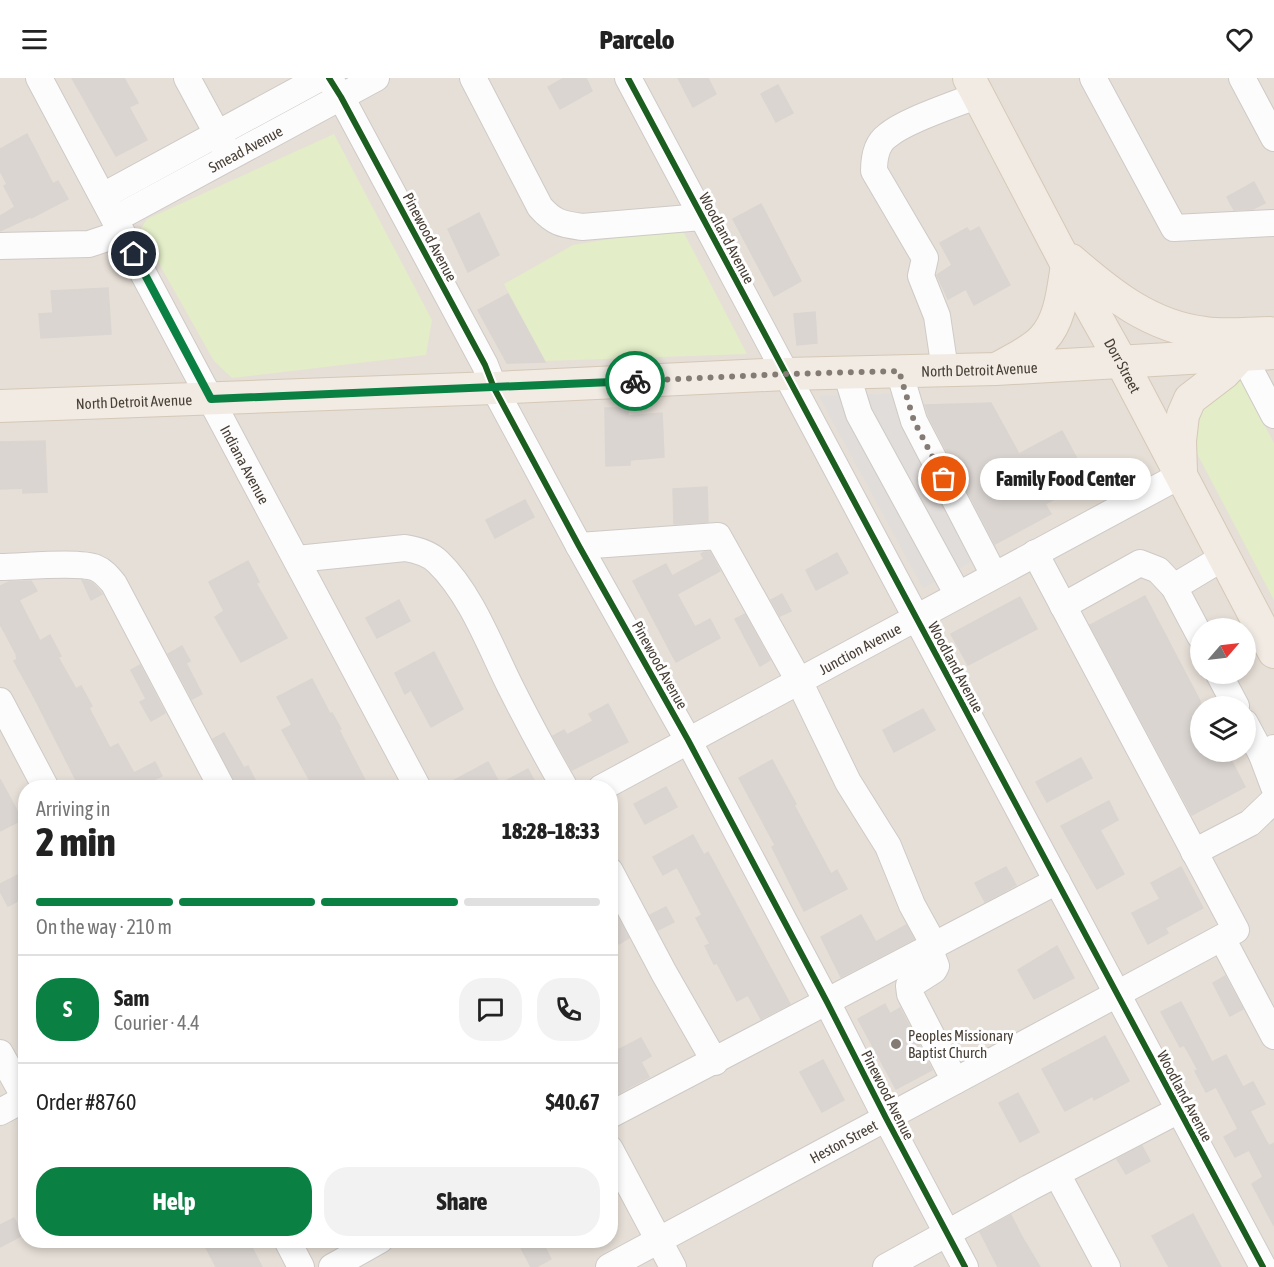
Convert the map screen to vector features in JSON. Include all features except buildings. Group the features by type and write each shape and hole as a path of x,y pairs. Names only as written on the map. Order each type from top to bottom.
{"main road":[{"name":"Dorr Street","path":"974,87 1274,652"},
{"path":"1063,257 1149,318 1206,333 1274,333"},
{"path":"996,369 1043,340 1053,326 1063,293 1063,257"},
{"name":"North Detroit Avenue","path":"0,406 494,388 786,374 996,369 1274,353"},
{"path":"1181,475 1180,441 1183,415 1190,399 1224,373 1242,354"}],"street":[{"name":"Indiana Avenue","path":"39,78 414,780"},
{"path":"188,78 230,156"},
{"name":"Smead Avenue","path":"103,196 320,78"},
{"name":"Smead Avenue","path":"0,246 89,244 335,87 376,78"},
{"path":"473,78 540,207 550,219 582,227 702,217"},
{"name":"Woodland Avenue","path":"628,78 1263,1267"},
{"path":"1093,78 1174,228 1274,223"},
{"path":"1242,78 1274,138"},
{"name":"Pinewood Avenue","path":"335,87 485,365 494,388 579,546 688,740 965,1267"},
{"path":"945,370 937,316 921,276 926,258 874,171 874,156 885,137 974,87"},
{"path":"1242,354 1274,415"},
{"path":"899,371 914,421 994,575"},
{"path":"846,372 859,414 958,595"},
{"name":"Junction Avenue","path":"616,780 1181,475"},
{"path":"579,546 718,536 799,681 848,782 888,846 931,947 936,966 934,970 909,986 910,994 955,1081"},
{"path":"297,559 405,548 421,551 437,561 449,575 488,638 510,686 562,780"},
{"path":"1035,553 1194,852 1274,1036"},
{"path":"1174,587 1224,557"},
{"path":"1063,606 1140,563 1158,570 1174,587 1190,618"},
{"path":"0,567 82,565 96,568 106,574 114,584 218,780"},
{"path":"0,701 42,780"},
{"path":"1256,737 1268,752 1274,787"},
{"path":"1194,852 1250,823 1274,800"},
{"path":"618,1111 1057,881"},
{"path":"618,886 715,1062"},
{"name":"Heston Street","path":"609,1267 1229,934"},
{"path":"0,1053 18,1085"},
{"path":"0,1112 18,1102"},
{"path":"886,1267 1179,1110"},
{"path":"618,1164 673,1267"},
{"path":"1057,1174 1107,1267"},
{"path":"291,1248 301,1267"},
{"path":"332,1267 366,1248"}],"shaded area":[{"path":"0,78 1274,78 1274,1267 0,1267"},
{"path":"912,393 997,548 923,588 819,396"}],"green space":[{"path":"334,134 432,320 426,355 232,378 214,361 140,230 147,219"},
{"path":"681,227 747,354 545,361 504,284 573,245"},
{"path":"1240,379 1274,443 1274,600 1192,444 1193,420 1210,398"}],"cycle path":[{"path":"329,78 485,365 494,388 579,546 688,740 965,1267"},
{"path":"628,78 1263,1267"}],"way so far":[{"path":"635,381 899,371 914,421 944,479"}],"place":[{"name":"Family Food Center","path":"944,479"},
{"name":"Peoples Missionary Baptist Church","path":"896,1044"}],"route":[{"path":"134,254 211,399 635,381"}]}
